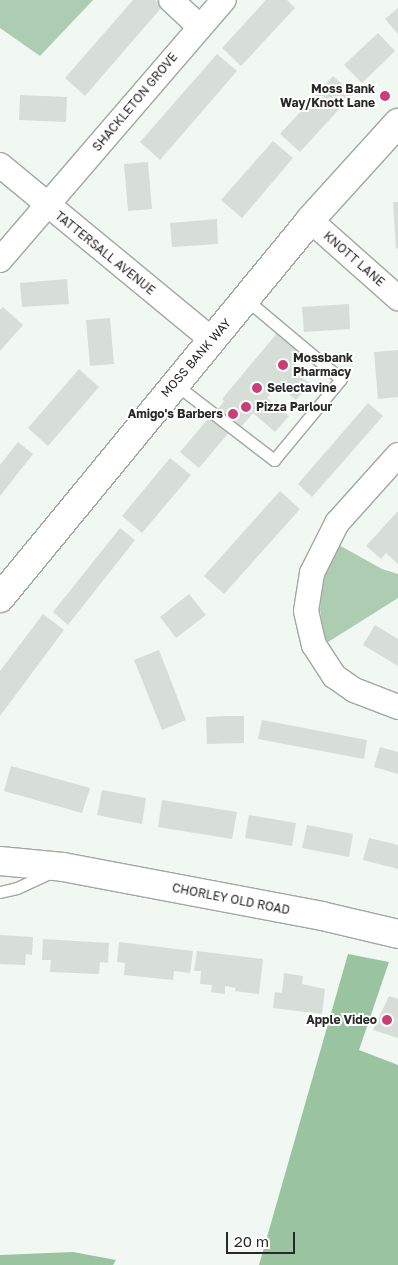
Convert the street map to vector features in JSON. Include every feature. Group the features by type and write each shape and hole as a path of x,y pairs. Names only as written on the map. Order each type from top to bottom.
{"main road":[{"name":"MOSS BANK WAY","path":"0,598 174,383 246,300 310,220 398,123"},
{"name":"CHORLEY OLD ROAD","path":"0,844 63,867"},
{"name":"CHORLEY OLD ROAD","path":"0,861 63,867 322,916 398,934"}],"street":[{"path":"171,0 199,26"},
{"name":"SHACKLETON GROVE","path":"0,260 199,26 224,0"},
{"name":"TATTERSALL AVENUE","path":"0,165 47,206 212,340"},
{"name":"KNOTT LANE","path":"310,220 398,298"},
{"path":"398,455 337,523 312,573 306,611 314,645 334,676 354,690 398,707"}],"lane":[{"path":"174,383 274,460 341,379 246,300"},
{"path":"0,892 17,888 63,867"}],"green space":[{"path":"0,0 93,0 40,56 0,28"},
{"path":"337,544 382,569 398,574 398,598 325,644 320,609 323,580"},
{"path":"348,954 389,962 359,1050 398,1065 398,1265 259,1265"},
{"path":"73,1252 116,1260 113,1265 0,1265 0,1255"}],"building":[{"path":"133,0 155,0 162,7 85,96 65,78"},
{"path":"266,0 287,0 295,8 241,66 222,48"},
{"path":"398,8 398,34 385,19"},
{"path":"378,33 395,51 362,83 344,65"},
{"path":"217,54 237,71 160,160 140,142"},
{"path":"333,76 353,94 300,152 280,134"},
{"path":"20,95 67,97 66,122 19,120"},
{"path":"273,141 293,158 242,218 221,200"},
{"path":"148,162 152,209 128,211 124,164"},
{"path":"393,202 398,202 398,248 396,249"},
{"path":"217,219 218,244 172,247 170,223"},
{"path":"67,279 69,304 22,307 20,283"},
{"path":"349,304 350,329 304,332 302,307"},
{"path":"3,307 23,325 0,351 0,310"},
{"path":"110,318 114,364 90,366 86,320"},
{"path":"278,332 304,354 292,369 310,384 296,400 278,385 267,398 289,416 275,432 253,413 241,427 218,409 224,401 222,399"},
{"path":"398,350 398,397 378,399 374,352"},
{"path":"79,369 99,387 48,446 28,428"},
{"path":"368,403 383,416 312,497 298,484"},
{"path":"212,414 231,430 199,468 180,452"},
{"path":"18,442 33,454 0,496 0,465"},
{"path":"170,458 191,475 142,533 122,516"},
{"path":"280,491 300,509 224,594 204,576"},
{"path":"398,511 398,564 386,553 381,559 366,546"},
{"path":"120,528 135,540 68,625 53,612"},
{"path":"189,594 206,615 176,638 160,617"},
{"path":"43,614 64,630 0,716 0,671"},
{"path":"375,625 398,639 398,666 363,645"},
{"path":"159,650 186,720 162,730 134,660"},
{"path":"244,716 244,743 207,744 206,717"},
{"path":"262,720 367,740 364,759 258,739"},
{"path":"380,747 398,752 398,774 374,767"},
{"path":"11,766 90,788 82,813 4,791"},
{"path":"102,790 146,798 142,824 97,815"},
{"path":"162,800 237,812 232,839 158,827"},
{"path":"249,815 296,823 292,846 245,838"},
{"path":"307,825 353,834 349,857 302,848"},
{"path":"369,838 398,845 398,869 363,860"},
{"path":"0,935 33,937 32,955 26,954 25,965 0,964"},
{"path":"43,939 109,943 108,963 100,962 99,974 50,972 51,960 42,960"},
{"path":"119,942 193,951 190,973 174,971 173,980 124,975 125,963 117,962"},
{"path":"197,951 263,959 259,994 235,991 236,988 225,986 225,994 211,992 212,985 200,984 201,971 194,971"},
{"path":"284,973 303,976 302,984 325,989 322,1014 273,1008 275,992 282,993"},
{"name":"Apple Video","path":"389,996 398,999 398,1038 373,1030"}],"place":[{"name":"Moss Bank Way/Knott Lane","path":"385,96"},
{"name":"Mossbank Pharmacy","path":"283,365"},
{"name":"Selectavine","path":"257,388"},
{"name":"Pizza Parlour","path":"246,407"},
{"name":"Amigo's Barbers","path":"233,414"},
{"name":"Apple Video","path":"387,1020"}]}
